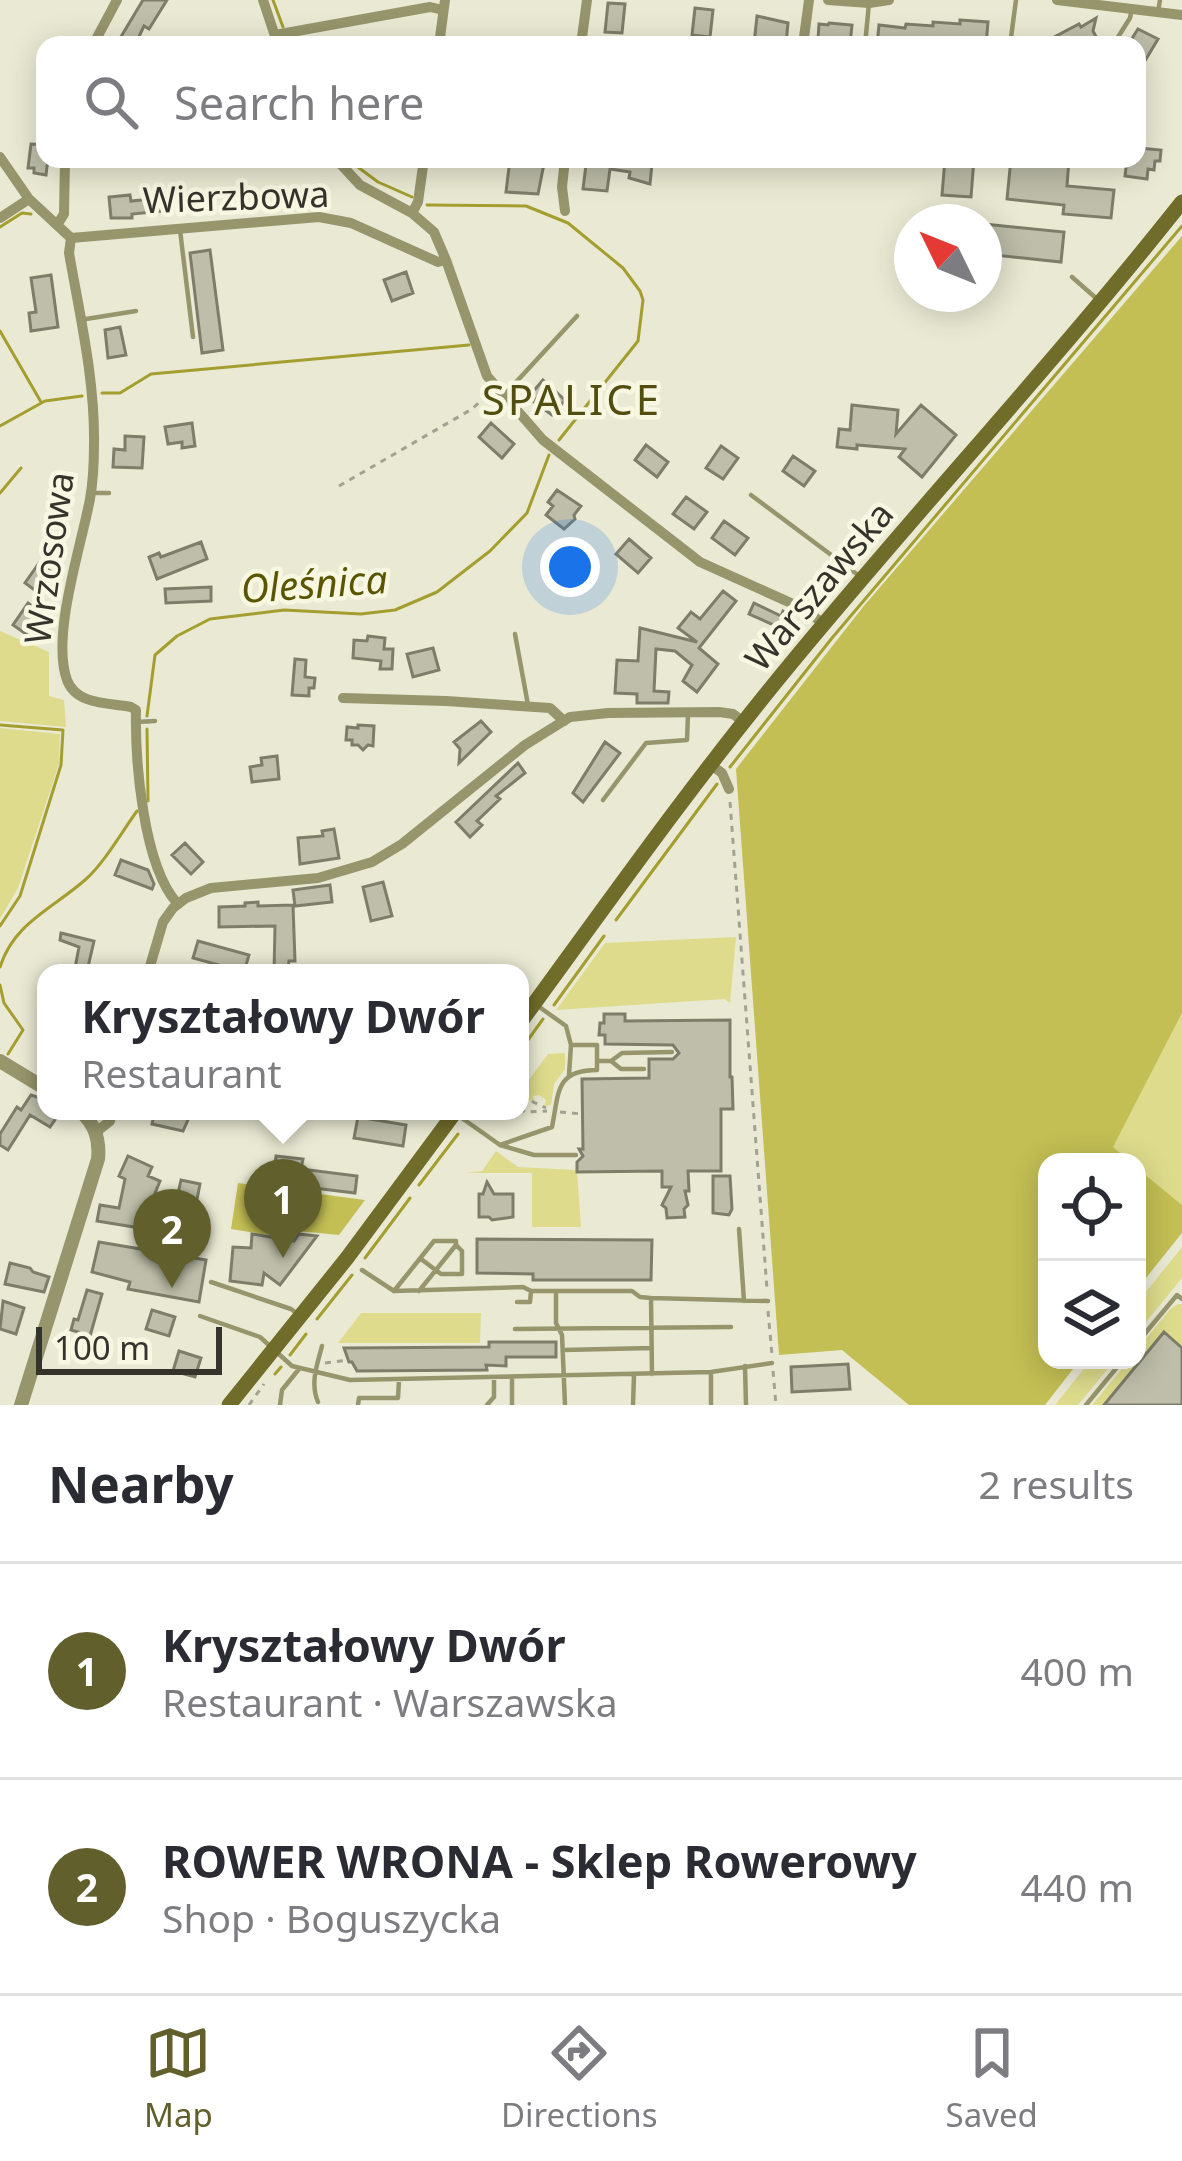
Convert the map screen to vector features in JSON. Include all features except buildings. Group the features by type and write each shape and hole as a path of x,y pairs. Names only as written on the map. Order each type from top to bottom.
{"main road":[{"name":"Warszawska","path":"529,1011 744,722 1182,202"},
{"path":"229,1405 448,1120"}],"street":[{"path":"98,36 116,0"},
{"path":"263,0 275,36"},
{"path":"581,36 586,0"},
{"path":"804,36 809,0"},
{"path":"827,0 889,0"},
{"path":"1057,0 1159,6 1182,15"},
{"path":"295,36 444,5 440,36"},
{"path":"0,157 29,199 71,238"},
{"path":"56,224 64,214 65,168"},
{"path":"344,168 360,185 434,232 479,358 500,392 543,440 700,562 802,608 824,624"},
{"path":"412,214 423,168"},
{"path":"565,168 565,212"},
{"path":"0,218 29,199"},
{"name":"Wierzbowa","path":"71,238 328,218 438,262 446,260"},
{"name":"Wrzosowa","path":"71,238 69,253 92,399 94,444 91,493 62,634 65,674 76,694 131,706 136,722"},
{"path":"343,698 550,708 564,721"},
{"path":"150,964 159,930 177,903 212,888 317,878 372,862 402,844 525,745 576,716 688,712 733,714 744,722"},
{"path":"136,722 137,782 144,814 169,894 177,903"},
{"path":"711,764 722,773 728,789"},
{"path":"0,1061 37,1084"},
{"path":"21,1405 98,1159 96,1132 87,1120"},
{"path":"96,1132 110,1120"}],"lane":[{"path":"1011,36 1016,0"},
{"path":"866,36 868,3"},
{"path":"1119,36 1132,8"},
{"path":"179,227 193,337"},
{"path":"1072,277 1101,302"},
{"path":"80,320 136,311"},
{"path":"500,392 577,316"},
{"path":"91,493 109,493"},
{"path":"751,495 862,579"},
{"path":"515,634 527,707"},
{"path":"603,800 646,742 687,740 688,712"},
{"path":"136,722 155,721"},
{"path":"500,1145 552,1127 560,1090 569,1075 571,1045 566,1026 535,1003"},
{"path":"569,1075 597,1070 597,1045 571,1045"},
{"path":"611,1061 622,1053 672,1052"},
{"path":"597,1060 611,1061 621,1070 644,1070"},
{"path":"465,1120 500,1145 534,1155 576,1155"},
{"path":"739,1229 744,1301"},
{"path":"394,1291 420,1258 434,1241 456,1241 463,1251 462,1274 441,1274 420,1258"},
{"path":"419,1291 456,1245"},
{"path":"362,1270 394,1291 523,1286 531,1291 632,1291 640,1298 768,1301"},
{"path":"211,1282 291,1309 301,1317"},
{"path":"517,1302 530,1301 531,1291"},
{"path":"556,1291 565,1405"},
{"path":"1146,1333 1180,1294"},
{"path":"651,1298 652,1374"},
{"path":"200,1316 260,1337 292,1366 350,1380 711,1372 772,1363"},
{"path":"515,1329 731,1327"},
{"path":"318,1404 313,1392 322,1346"},
{"path":"563,1350 652,1348"},
{"path":"745,1366 746,1405"},
{"path":"280,1405 282,1390 300,1368"},
{"path":"1086,1405 1116,1369"},
{"path":"711,1372 711,1405"},
{"path":"633,1405 634,1374"},
{"path":"512,1377 512,1405"},
{"path":"487,1405 494,1396 494,1378"},
{"path":"358,1405 358,1398 398,1401 399,1379"}],"path":[{"path":"339,486 500,392"},
{"path":"728,789 776,1405"},
{"path":"529,1102 545,1108"},
{"path":"529,1112 555,1111"}],"shaded area":[{"path":"1182,236 1182,1013 1113,1147 1120,1153 1038,1153 1038,1369 1073,1369 1045,1405 909,1405 842,1350 779,1355 736,769 863,607"},
{"path":"0,631 49,652 49,696 64,700 66,727 0,721"},
{"path":"0,728 60,734 59,764 18,888 0,919"},
{"path":"736,937 730,1003 725,999 556,1010 605,943"},
{"path":"1182,1013 1182,1205 1146,1175 1146,1153 1118,1153 1112,1148"},
{"path":"565,1053 565,1069 554,1084 551,1105 544,1106 546,1100 539,1095 529,1100 529,1080 548,1054"},
{"path":"496,1151 518,1167 577,1170 581,1227 532,1227 532,1173 466,1173 482,1171"},
{"path":"1146,1175 1182,1205 1182,1233 1146,1278"},
{"path":"238,1183 365,1200 339,1235 298,1231 292,1239 231,1229"},
{"path":"1182,1247 1182,1278 1146,1322 1146,1292"},
{"path":"1182,1304 1182,1348 1164,1333 1146,1355 1146,1339 1171,1308"},
{"path":"361,1313 481,1313 480,1343 338,1343"},
{"path":"1084,1369 1108,1369 1078,1405 1055,1405"},
{"path":"1122,1369 1134,1369 1104,1405 1092,1405"}],"waterway":[{"name":"Oleśnica","path":"273,0 283,27"},
{"name":"Oleśnica","path":"359,168 412,197"},
{"name":"Oleśnica","path":"427,205 526,206 568,223 623,268 640,291 638,341 559,440"},
{"name":"Oleśnica","path":"0,227 22,213 31,214"},
{"path":"730,767 832,638 1182,226"},
{"name":"Oleśnica","path":"0,331 41,402"},
{"name":"Oleśnica","path":"102,393 120,393 151,374 469,345"},
{"name":"Oleśnica","path":"0,426 45,401 82,396"},
{"name":"Oleśnica","path":"147,716 155,655 177,636 210,619 284,610 361,614 395,610 437,592 490,551 527,513 549,455"},
{"name":"Oleśnica","path":"0,493 21,468"},
{"name":"Oleśnica","path":"0,725 63,730 61,765 20,896 0,926"},
{"name":"Oleśnica","path":"147,729 148,801"},
{"path":"616,920 717,784"},
{"name":"Oleśnica","path":"0,967 15,939 92,873 137,811"},
{"path":"554,1005 604,936"},
{"name":"Oleśnica","path":"0,985 4,1003 23,1030 8,1054"},
{"path":"529,1038 543,1019"},
{"path":"419,1185 458,1134"},
{"path":"365,1258 410,1198"},
{"path":"317,1319 352,1275"},
{"path":"290,1355 306,1334"},
{"path":"275,1374 281,1367"}],"place":[{"name":"Kryształowy Dwór","path":"283,1258"},
{"name":"ROWER WRONA - Sklep Rowerowy","path":"172,1288"}],"district":[{"name":"SPALICE","path":"572,400"}]}
